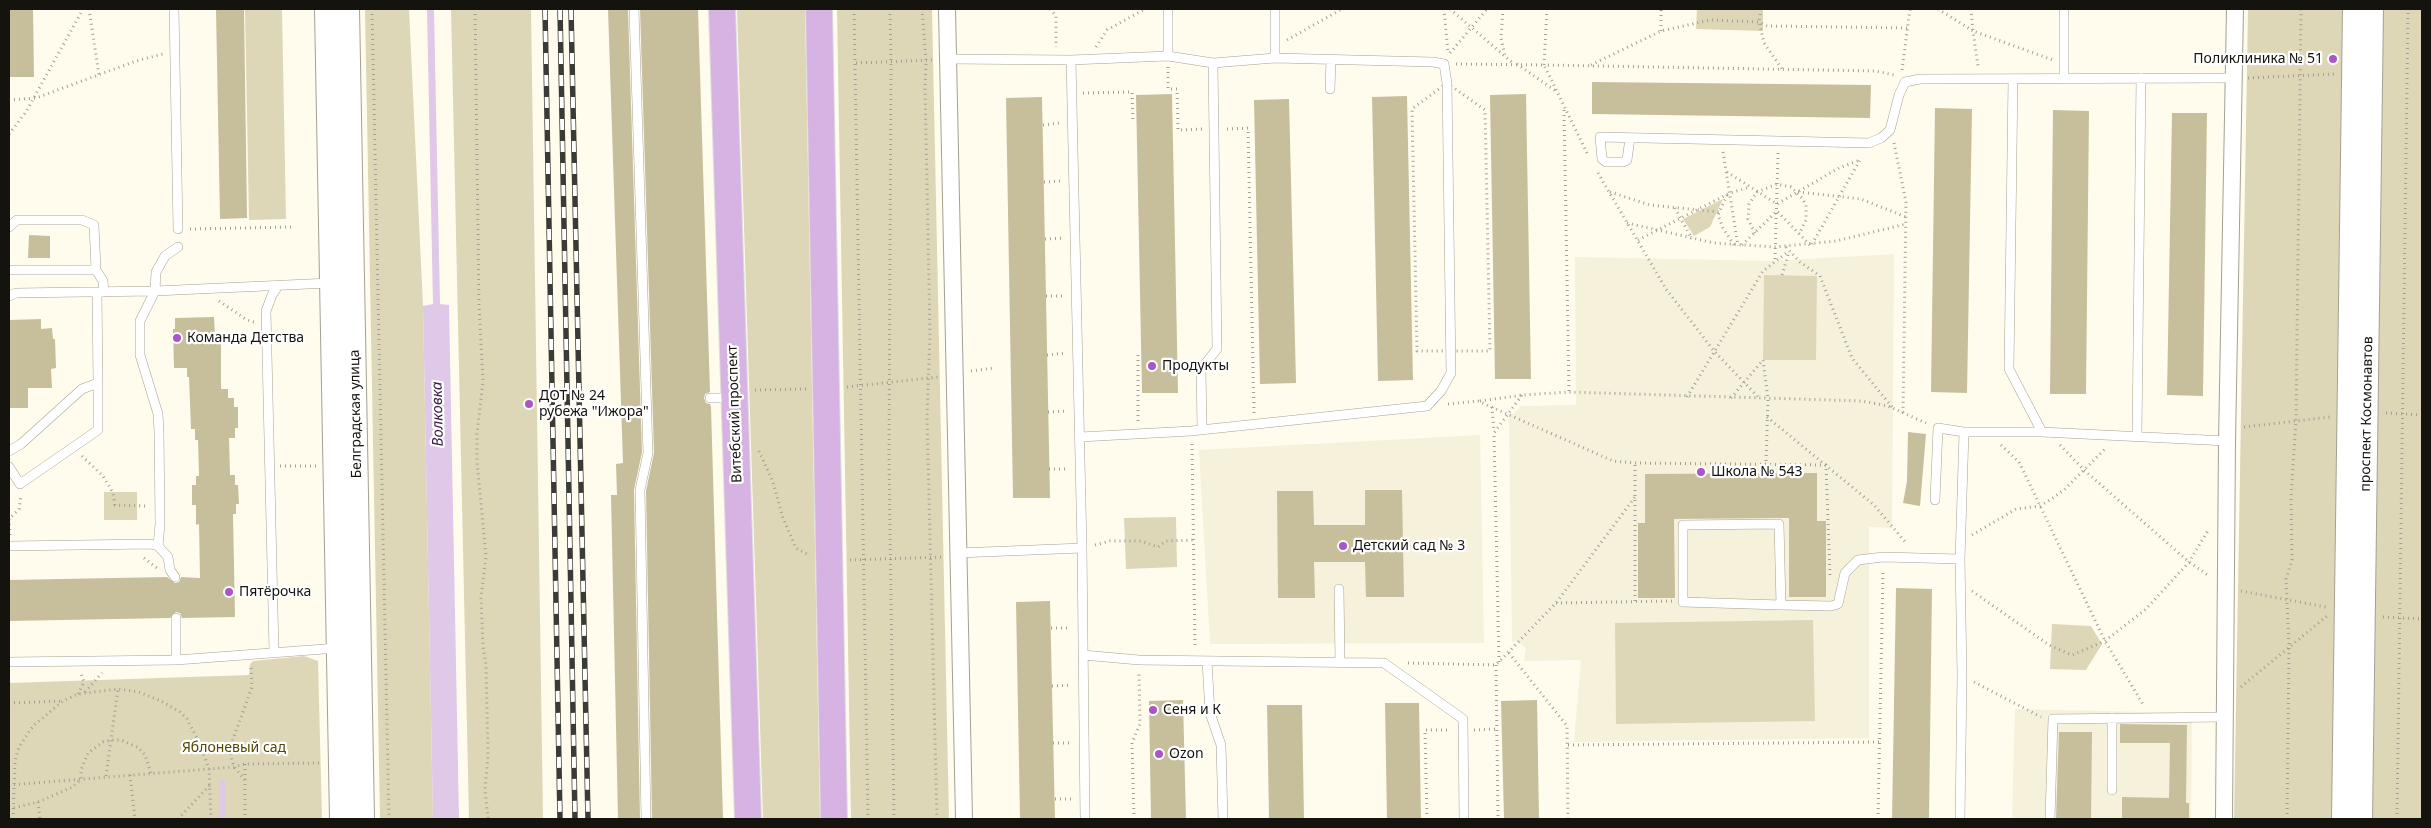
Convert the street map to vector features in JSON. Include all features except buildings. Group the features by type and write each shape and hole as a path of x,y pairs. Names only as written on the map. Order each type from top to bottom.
{"main road":[{"name":"Витебский проспект","path":"722,9 722,398 748,819"},
{"path":"819,9 834,819"}],"street":[{"name":"Белградская улица","path":"326,9 342,282 349,647 341,819"},
{"name":"Белградская улица","path":"342,282 348,9"},
{"path":"947,9 964,819"},
{"path":"2224,819 2227,435 2235,9"},
{"name":"проспект Космонавтов","path":"2342,819 2354,9"},
{"name":"проспект Космонавтов","path":"2361,819 2372,9"},
{"name":"Белградская улица","path":"349,647 364,819"}],"lane":[{"path":"174,9 178,229"},
{"path":"634,9 648,453 640,490 646,819"},
{"path":"1168,9 1168,56"},
{"path":"1275,9 1275,58"},
{"path":"2064,9 2064,79"},
{"path":"948,59 1071,60 1168,56 1213,63 1275,58 1434,62 1444,64 1447,83 1452,373 1441,391 1427,406 1191,431 1080,437"},
{"path":"1330,89 1331,59"},
{"path":"1071,60 1080,437 1085,819"},
{"path":"1202,429 1201,368 1217,349 1213,63"},
{"path":"2137,435 2141,78"},
{"path":"1630,138 1869,143 1881,138 1890,130 1899,95 1905,82 1980,79 2234,78"},
{"path":"2013,79 2009,369 2047,432"},
{"path":"9,227 16,220 82,220 94,225 96,270 103,281 100,292 98,430 20,484 9,467"},
{"path":"158,546 160,506 158,414 140,355 140,321 155,291 156,272 165,256 178,247"},
{"path":"9,270 96,270"},
{"path":"9,296 16,294 155,291 342,282"},
{"path":"274,652 266,311 272,295 278,286"},
{"path":"9,451 21,444 82,389 98,383"},
{"path":"647,399 657,399"},
{"path":"1935,500 1938,428 1981,433 2047,432 2119,435 2227,435"},
{"path":"1960,819 1962,676 1960,542 1964,432"},
{"path":"1781,605 1779,524 1683,525 1682,602 1781,605 1830,606 1838,604 1845,573 1858,560 1883,557 1960,558"},
{"path":"10,546 150,544 158,546 168,557 170,570 175,577"},
{"path":"958,553 1082,548"},
{"path":"1339,589 1340,662"},
{"path":"176,618 176,660"},
{"path":"9,662 176,660 349,647"},
{"path":"1083,655 1139,660 1384,663 1463,719 1464,819"},
{"path":"1207,660 1210,713 1221,745 1224,819"},
{"path":"2050,819 2053,719 2226,717"},
{"path":"2112,718 2112,790"}],"path":[{"path":"9,134 34,98 83,9"},
{"path":"89,9 99,75"},
{"path":"372,9 389,819"},
{"path":"475,9 479,311 483,381 477,434 477,461 486,556 482,598 483,646 486,664 485,705 488,756 485,789 488,819"},
{"path":"854,9 868,819"},
{"path":"890,9 892,63 890,382 894,819"},
{"path":"922,9 926,61 930,334 928,378 937,819"},
{"path":"1050,9 1056,16 1056,60"},
{"path":"1088,59 1107,30 1145,9"},
{"path":"1275,44 1293,38 1342,9"},
{"path":"1444,9 1448,55"},
{"path":"1450,9 1506,57 1557,93"},
{"path":"1487,9 1448,55 1444,64 1544,64 1875,71 1900,77 1910,9"},
{"path":"1503,9 1502,38 1506,57"},
{"path":"1547,9 1544,64 1592,163"},
{"path":"1661,31 1662,9"},
{"path":"1760,9 1759,22 1764,43 1782,69"},
{"path":"1938,9 1973,31 2064,64"},
{"path":"1971,9 1980,79"},
{"path":"2287,819 2289,645 2286,579 2292,560 2291,497 2296,420 2301,9"},
{"path":"2397,819 2408,9"},
{"path":"1589,66 1661,31 1710,20 1759,22 1767,26 1908,28"},
{"path":"9,100 34,98 155,55 174,53"},
{"path":"1168,56 1168,89 1177,90 1178,130 1248,128 1254,424"},
{"path":"856,63 892,63 948,59"},
{"path":"2234,78 2340,74"},
{"path":"1072,93 1132,92 1133,122"},
{"path":"1564,108 1569,392"},
{"path":"1721,140 1727,172 1728,194 1738,246"},
{"path":"1894,140 1906,202 1902,412"},
{"path":"1775,260 1778,141"},
{"path":"1811,245 1864,153"},
{"path":"1777,204 1839,168 1860,160"},
{"path":"1596,170 1666,289 1714,351 1760,399"},
{"path":"1727,172 1777,204"},
{"path":"1754,233 1748,219 1749,204 1757,192 1778,184 1791,187 1806,205 1807,213 1804,228 1799,234"},
{"path":"1638,240 1728,194 1750,187"},
{"path":"1609,192 1640,203 1719,212"},
{"path":"1797,192 1868,200 1906,217"},
{"path":"1728,194 1718,215 1723,228 1738,246"},
{"path":"1675,208 1692,239"},
{"path":"1777,212 1811,245"},
{"path":"1738,246 1777,212"},
{"path":"1628,223 1692,239 1738,246 1776,247 1811,245 1906,224"},
{"path":"178,229 291,227"},
{"path":"1785,247 1820,276 1852,358 1893,408"},
{"path":"1687,397 1763,271 1789,251"},
{"path":"1782,275 1789,251"},
{"path":"1046,296 1076,296"},
{"path":"215,298 247,320 266,326"},
{"path":"1047,354 1078,352"},
{"path":"1138,356 1138,435"},
{"path":"1731,398 1763,360 1768,400 1766,463"},
{"path":"722,398 752,391 780,388 826,389 861,386 994,368"},
{"path":"1427,406 1523,395 1569,392 1768,400 1862,401 1893,408 1938,428"},
{"path":"1494,433 1523,395"},
{"path":"1478,401 1613,461 1635,463 1826,465"},
{"path":"1492,407 1498,664 1498,819"},
{"path":"1048,412 1079,411"},
{"path":"2378,412 2422,414"},
{"path":"1767,417 1874,505 1918,558"},
{"path":"2227,435 2296,420 2338,417"},
{"path":"1191,431 1195,660"},
{"path":"2047,432 2084,470 2189,562 2210,577"},
{"path":"1981,433 2007,448 2019,462 2105,641 2151,717"},
{"path":"1960,542 2016,509 2040,506 2065,489 2119,435"},
{"path":"74,447 103,476 113,493 115,506 160,506"},
{"path":"1635,463 1635,600"},
{"path":"1826,465 1830,606"},
{"path":"269,466 322,466"},
{"path":"1049,469 1080,468"},
{"path":"10,546 9,519 19,509 21,501 20,484"},
{"path":"1384,663 1498,664 1556,603 1635,497"},
{"path":"1961,584 2049,645 2072,655 2105,641 2146,608 2189,562 2210,527"},
{"path":"1110,541 1141,541 1158,547 1166,540 1193,540"},
{"path":"156,567 168,557"},
{"path":"1878,819 1883,557"},
{"path":"2236,692 2289,645 2329,614 2329,608 2238,591"},
{"path":"1556,603 1635,600 1682,602"},
{"path":"2375,613 2384,617 2422,619"},
{"path":"1051,628 1083,629"},
{"path":"1509,653 1567,726 1568,819"},
{"path":"245,780 234,767 229,750 252,686 250,654"},
{"path":"90,690 112,660"},
{"path":"1134,819 1132,743 1140,724 1139,660"},
{"path":"72,661 90,690"},
{"path":"78,694 86,675"},
{"path":"1962,676 2053,724"},
{"path":"1052,686 1084,685"},
{"path":"106,776 118,689"},
{"path":"13,819 11,785 15,761 25,736 41,718 63,701 90,690 118,689 148,696 180,712 194,731 208,769 211,819"},
{"path":"9,702 63,701"},
{"path":"1427,819 1426,730 1497,729"},
{"path":"11,809 38,802 72,787 81,779 81,770 88,753 103,742 121,740 139,748 145,755 151,773"},
{"path":"1568,745 1880,742"},
{"path":"1054,743 1084,743"},
{"path":"11,785 130,774 225,768 245,764 323,763"},
{"path":"245,764 245,819"},
{"path":"225,768 234,771 245,780"},
{"path":"130,774 135,819"},
{"path":"178,819 210,784"},
{"path":"38,802 40,819"}],"shaded area":[{"name":"Школа № 543","path":"1894,254 1892,528 1869,527 1869,738 1574,742 1581,660 1524,661 1526,648 1517,641 1512,642 1509,418 1521,406 1576,405 1575,257 1772,261"},
{"name":"Детский сад № 3","path":"1480,435 1484,643 1210,644 1199,450"},
{"path":"2015,709 2192,713 2191,819 2012,819"}],"green space":[{"path":"245,9 282,9 286,219 249,220"},
{"path":"365,9 409,9 423,306 433,819 380,819"},
{"path":"451,9 531,9 543,819 469,819"},
{"path":"737,9 805,9 820,819 763,819"},
{"path":"837,9 932,9 949,819 851,819"},
{"path":"1697,9 1763,9 1763,31 1696,29"},
{"path":"2248,9 2345,9 2333,819 2234,819"},
{"path":"2383,9 2422,9 2422,819 2371,819"},
{"path":"1723,199 1710,227 1694,236 1683,219"},
{"path":"1764,275 1817,276 1816,360 1763,360"},
{"path":"104,492 137,492 137,520 104,520"},
{"path":"1176,517 1177,567 1126,569 1124,518"},
{"path":"1813,620 1815,721 1616,724 1615,623"},
{"path":"2052,624 2091,626 2102,644 2086,670 2050,669"},
{"name":"Яблоневый сад","path":"304,656 318,661 322,819 9,819 9,683 249,675 250,664 253,661"}],"water":[{"name":"Волковка","path":"427,9 434,9 440,304 449,305 459,819 433,819 423,306 433,304"}],"waterway":[{"path":"222,819 223,782"}],"railway":[{"path":"545,9 560,819"},
{"path":"560,9 575,819"},
{"path":"571,9 588,819"}],"place":[{"name":"Поликлиника № 51","path":"2333,59"},
{"name":"Команда Детства","path":"177,338"},
{"name":"Продукты","path":"1152,366"},
{"name":"ДОТ № 24 рубежа \"Ижора\"","path":"529,404"},
{"name":"Школа № 543","path":"1701,472"},
{"name":"Детский сад № 3","path":"1343,546"},
{"name":"Пятёрочка","path":"229,592"},
{"name":"Сеня и К","path":"1153,710"},
{"name":"Ozon","path":"1159,754"}]}
